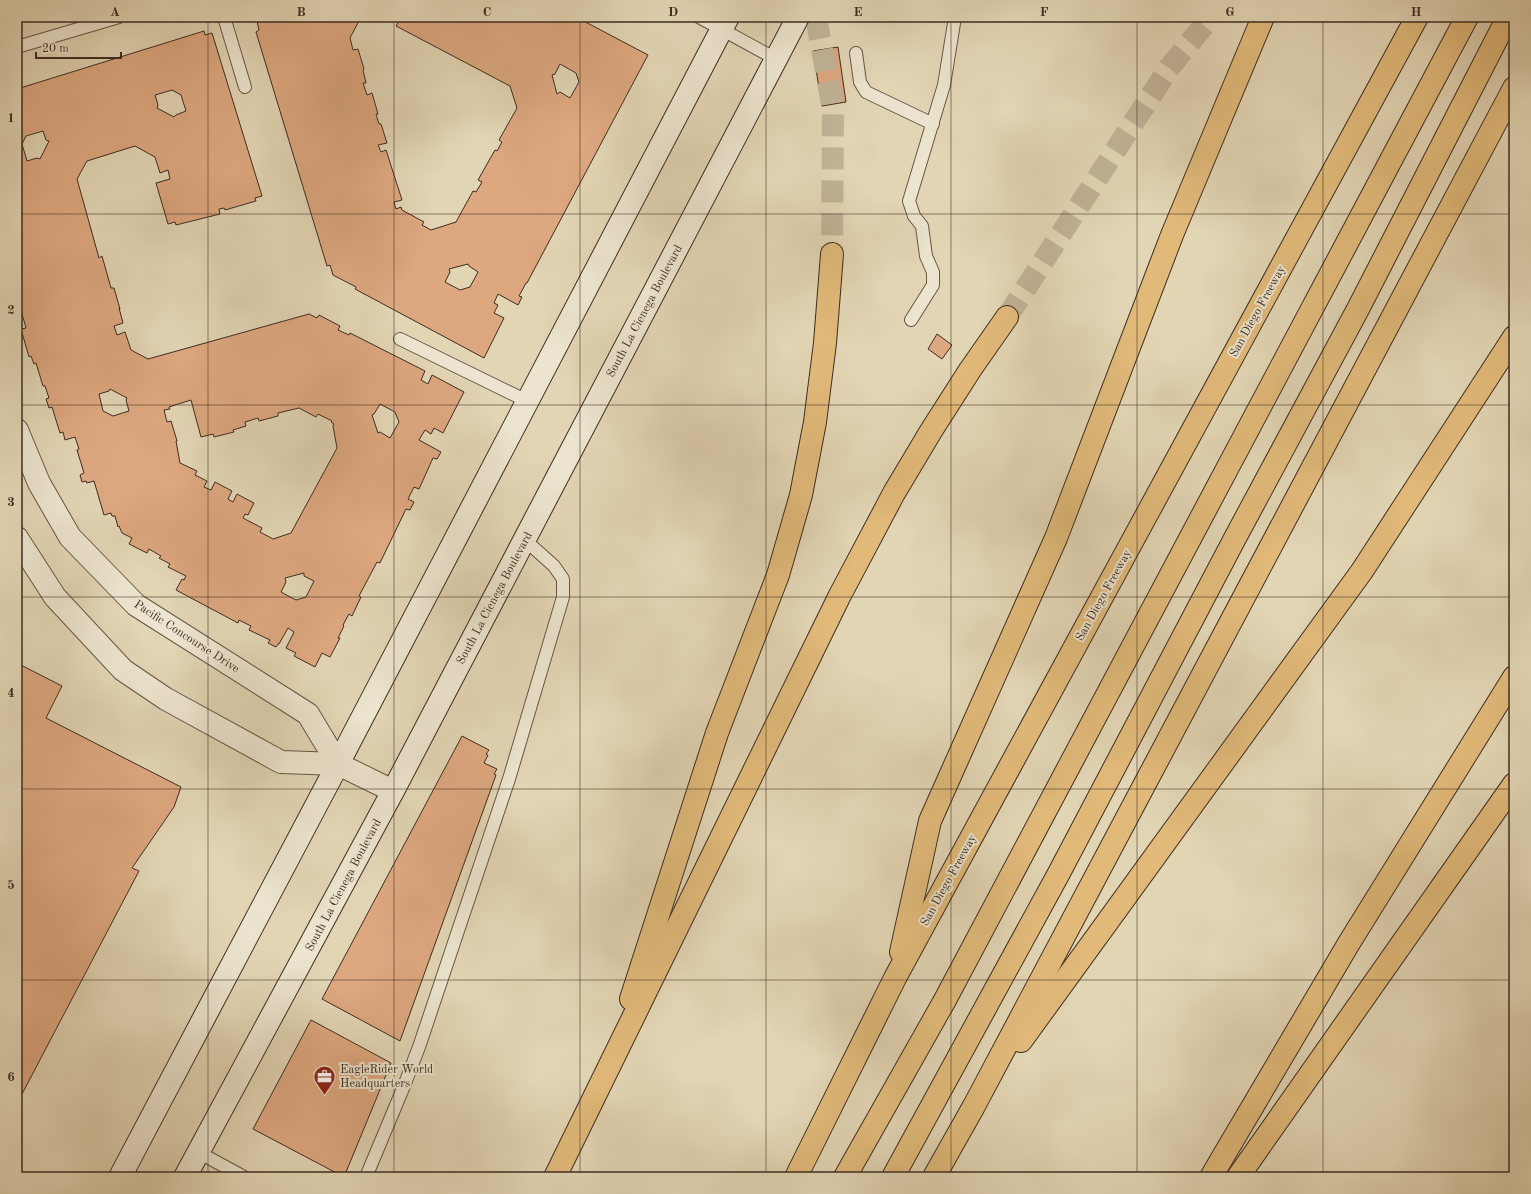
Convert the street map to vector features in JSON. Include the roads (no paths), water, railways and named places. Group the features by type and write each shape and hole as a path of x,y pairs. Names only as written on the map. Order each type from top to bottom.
{"highway":[{"path":"895,978 930,821 1056,538 1172,235 1263,17"},
{"name":"San Diego Freeway","path":"796,1177 895,978 1417,17"},
{"path":"845,1177 945,1000 1467,17"},
{"path":"894,1177 1059,873 1230,547 1354,316 1508,17"},
{"path":"934,1177 974,1106 1514,88"},
{"path":"608,1072 717,733 778,574 801,495 815,422 825,343 832,254"},
{"path":"555,1177 608,1072 840,596 894,493 970,370 1007,316"},
{"path":"974,1106 1362,571 1514,337"},
{"path":"1211,1177 1349,943 1514,677"},
{"path":"1238,1177 1514,784"}],"main road":[{"name":"South La Cienega Boulevard","path":"185,1177 393,791 798,17"},
{"path":"120,1177 338,764 725,23"},
{"name":"Pacific Concourse Drive","path":"17,430 39,484 70,537 136,605 308,714 338,764"},
{"path":"17,538 55,597 123,670 166,699 281,762 338,764 393,791"}],"lane":[{"path":"17,47 119,17"},
{"path":"224,17 246,87"},
{"path":"699,17 725,23 776,59"},
{"path":"911,320 933,285 933,272 926,256 922,226 914,216 909,201 944,85 955,17"},
{"path":"856,53 860,82 866,92 933,124"},
{"path":"400,339 528,401"},
{"path":"366,1177 419,1047 509,779 563,597 563,579 554,566 524,540"},
{"path":"198,1152 244,1177"}],"tunnel":[{"path":"816,17 833,109 832,254"},
{"path":"1007,317 1169,68 1211,17"}],"place":[{"name":"EagleRider World Headquarters","path":"324,1096"}]}
